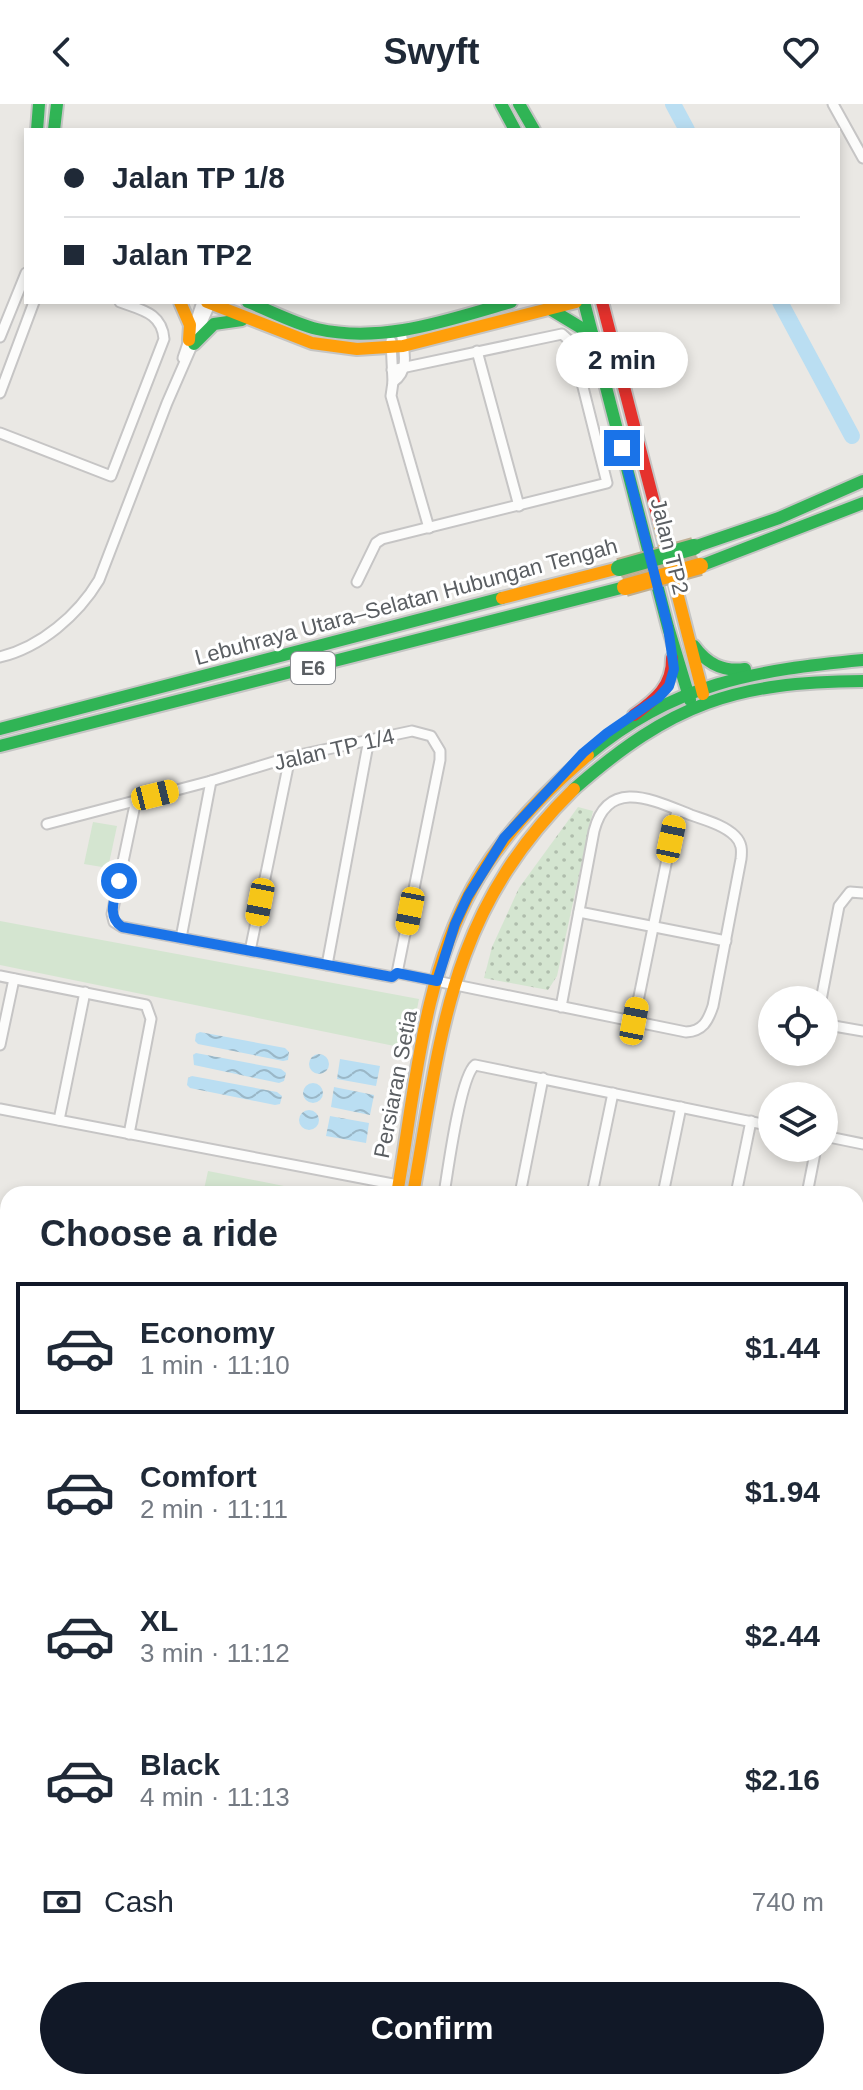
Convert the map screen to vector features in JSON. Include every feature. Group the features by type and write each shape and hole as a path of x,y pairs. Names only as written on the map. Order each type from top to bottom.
{"main road":[{"path":"37,128 39,104"},
{"path":"54,128 57,104"},
{"path":"501,104 514,128"},
{"path":"519,104 533,128"},
{"path":"181,304 190,325 192,342"},
{"path":"212,304 312,343 348,349 569,304"},
{"path":"253,304 317,329 396,340 505,304"},
{"name":"Jalan TP2","path":"585,304 697,698"},
{"name":"Jalan TP2","path":"602,304 676,626"},
{"path":"550,309 593,335"},
{"path":"192,342 218,321 237,319 257,322"},
{"name":"Lebuhraya Utara–Selatan Hubungan Tengah","path":"0,729 694,547 779,518 863,481"},
{"name":"Lebuhraya Utara–Selatan Hubungan Tengah","path":"0,746 287,675 700,566 863,503"},
{"path":"676,626 703,659 718,669 735,671 802,659 838,657 863,660"},
{"path":"568,771 583,753 658,698 669,686 674,669 676,626"},
{"name":"Persiaran Setia","path":"406,1186 455,924 504,838 568,771 612,737 697,698 776,668 863,660"},
{"name":"Persiaran Setia","path":"446,983 463,955 491,893 531,834 613,755 697,698 806,682 863,681"}],"street":[{"path":"833,104 863,158"},
{"path":"0,337 24,278"},
{"path":"0,393 33,304"},
{"path":"0,433 111,476 164,339 163,327 157,316 125,304"},
{"path":"0,654 20,652 70,617 85,603 99,580 206,304"},
{"path":"357,582 376,543 607,483 572,343 562,334 392,370"},
{"path":"393,382 401,377 404,367 396,340"},
{"path":"396,340 391,396 429,528"},
{"path":"477,351 519,506"},
{"name":"Jalan TP 1/4","path":"47,824 290,757 412,731 431,736 440,751 439,770 397,973"},
{"path":"327,965 369,739"},
{"path":"250,951 290,757"},
{"path":"181,938 211,781"},
{"path":"136,800 112,914 114,922 122,927 392,977 397,973 561,1007 686,1032 703,1026 713,1006 741,859 740,842 721,826 638,796 621,797 609,806 596,822 561,1007"},
{"path":"634,1021 677,810"},
{"path":"824,986 839,906 850,892 863,893"},
{"path":"579,912 726,941"},
{"path":"0,976 141,1003 149,1009 151,1019 129,1134"},
{"path":"0,1045 14,979"},
{"path":"59,1120 85,992"},
{"path":"838,1025 863,1031"},
{"path":"446,1186 466,1082 470,1069 475,1065 758,1123"},
{"path":"522,1186 543,1078"},
{"path":"594,1186 613,1093"},
{"path":"665,1186 681,1107"},
{"path":"0,1109 396,1186"},
{"path":"738,1186 751,1121"},
{"path":"838,1139 863,1144"},
{"path":"809,1186 813,1162"}],"green space":[{"path":"578,807 593,811 557,976 548,990 484,978 492,947 519,888"},
{"path":"93,822 117,826 108,868 84,864"},
{"path":"0,921 419,999 409,1049 0,965"},
{"path":"208,1171 284,1186 205,1186"}],"water":[{"path":"200,1032 285,1048 289,1052 288,1060 198,1044 196,1034"},
{"path":"196,1053 281,1069 286,1073 284,1081 279,1083 194,1065 193,1055"},
{"path":"319,1054 326,1057 329,1064 326,1071 319,1074 312,1071 309,1064 312,1057"},
{"path":"340,1059 380,1066 376,1086 337,1079"},
{"path":"192,1076 277,1092 282,1096 280,1104 190,1088 188,1078"},
{"path":"313,1083 320,1086 323,1093 320,1100 313,1103 306,1100 303,1093 306,1086"},
{"path":"334,1087 374,1095 370,1115 331,1107"},
{"path":"309,1110 316,1113 319,1120 316,1127 309,1130 302,1127 299,1120 302,1113"},
{"path":"330,1116 369,1123 366,1143 326,1136"}],"waterway":[{"path":"673,104 686,128"},
{"path":"781,304 852,436"}],"traffic: fast":[{"path":"37,128 39,104"},
{"path":"54,128 57,104"},
{"path":"501,104 514,128"},
{"path":"519,104 533,128"},
{"path":"253,304 317,329 366,334 415,328 504,304"},
{"path":"585,304 668,627 690,700"},
{"path":"550,309 593,335"},
{"path":"194,344 214,324 242,320"},
{"path":"694,547 779,518 863,481"},
{"path":"700,566 863,503"},
{"path":"619,568 694,547"},
{"path":"0,746 625,587"},
{"path":"0,729 502,598"},
{"path":"694,646 704,658 716,665 745,669"},
{"path":"588,755 652,711 718,684 787,669 863,660"},
{"path":"574,789 642,736 674,717 707,703 777,686 863,681"}],"traffic: slow":[{"path":"181,304 190,325 189,340"},
{"path":"212,304 312,343 357,349 403,346 568,304"},
{"path":"659,522 703,694"},
{"path":"625,587 700,566"},
{"path":"502,598 619,568"},
{"path":"398,1186 431,998 456,922 484,868 510,832 555,784 588,755"},
{"path":"414,1186 444,1027 476,928 500,881 532,835 574,789"}],"traffic: jam":[{"path":"603,304 659,522"},
{"path":"634,715 656,698 666,684 672,658"}],"route":[{"path":"119,881 112,919 122,927 392,977 397,973 437,981 455,924 468,896 504,838 583,753 658,698 669,686 674,669 668,627 622,448"}]}
